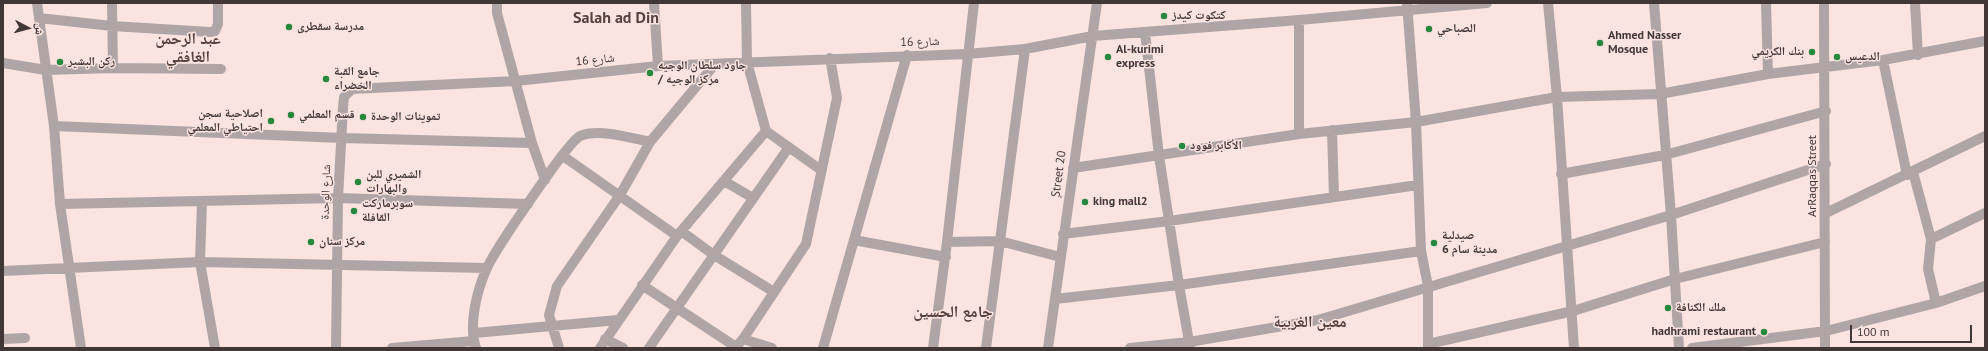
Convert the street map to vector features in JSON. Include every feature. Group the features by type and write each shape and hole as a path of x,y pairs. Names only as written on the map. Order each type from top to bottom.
{"street":[{"path":"37,3 54,126 60,204 71,269 81,348"},
{"path":"112,3 114,68"},
{"path":"39,18 112,26 210,32 215,30 218,24 218,3"},
{"path":"497,3 497,13 532,143 545,180"},
{"path":"654,3 658,66"},
{"path":"746,3 747,62 766,131 821,170"},
{"path":"933,348 946,257 967,54 974,3"},
{"name":"ٍStreet 20","path":"1048,348 1097,3"},
{"name":"شارع 16","path":"352,89 516,81 658,66 907,55 967,54 1025,49 1092,36 1299,20 1407,7 1487,3"},
{"path":"1548,3 1558,97 1561,174 1566,245 1573,311 1574,348"},
{"path":"1654,3 1660,94 1671,215 1679,348"},
{"path":"1766,3 1768,74"},
{"name":"ArRaqqas Street","path":"1824,3 1826,111 1825,348"},
{"path":"1915,3 1918,54"},
{"path":"1407,7 1416,122 1421,251 1428,286 1428,346 1573,311 1675,279 1825,242"},
{"path":"1299,20 1299,134"},
{"path":"1145,32 1159,156 1190,345"},
{"path":"1073,168 1299,134 1416,122 1558,97 1660,94 1768,74 1883,60 1985,41"},
{"path":"986,348 1025,49"},
{"path":"824,348 907,55"},
{"path":"738,345 806,244 837,98 830,58"},
{"path":"1883,60 1910,173 1932,238 1928,269 1936,303"},
{"path":"3,63 46,70 114,68 221,69"},
{"path":"559,348 549,315 556,286 620,195 650,142 715,64"},
{"name":"شارع الوحدة","path":"336,348 338,198 344,97 352,89"},
{"path":"1561,174 1665,155 1826,111"},
{"path":"54,126 342,138 532,143"},
{"path":"1332,130 1334,197"},
{"path":"623,348 602,343 679,233 766,131"},
{"path":"475,341 473,313 487,268 528,204 563,156 580,136 597,132 650,142"},
{"path":"1826,213 1985,136"},
{"path":"649,348 789,147"},
{"path":"563,156 620,195 774,292"},
{"path":"1130,348 1190,345 1318,320 1428,286 1671,215 1826,164"},
{"path":"724,181 753,198"},
{"path":"1063,234 1169,221 1418,185"},
{"path":"60,204 338,198 528,204"},
{"path":"202,201 200,262 215,348"},
{"path":"1932,238 1985,213"},
{"path":"854,240 946,257"},
{"path":"947,242 1000,242 1060,257"},
{"path":"1055,299 1179,285 1421,251"},
{"path":"3,271 200,262 487,268"},
{"path":"642,285 738,345 769,348"},
{"path":"1692,348 1826,331 1936,303 1985,286"},
{"path":"392,348 475,341 552,325 618,320"},
{"path":"3,339 25,338"}],"place":[{"name":"كتكوت كيدز","path":"1164,16"},
{"name":"مدرسة سقطرى","path":"289,27"},
{"name":"الصباحي","path":"1429,29"},
{"name":"Ahmed Nasser Mosque","path":"1600,43"},
{"name":"بنك الكريمي","path":"1812,52"},
{"name":"Al-kurimi express","path":"1108,57"},
{"name":"الدعيس","path":"1837,57"},
{"name":"ركن البشير","path":"60,62"},
{"name":"جاود سلطان الوجيه / مركز الوجيه","path":"650,73"},
{"name":"جامع القبة الخضراء","path":"326,79"},
{"name":"قسم المعلمي","path":"291,115"},
{"name":"تموينات الوحدة","path":"363,117"},
{"name":"اصلاحية سجن احتياطي المعلمي","path":"271,121"},
{"name":"الأكابر فوود","path":"1182,146"},
{"name":"الشميري للبن والبهارات","path":"358,182"},
{"name":"king mall2","path":"1085,202"},
{"name":"سوبرمارکت القافلة","path":"354,211"},
{"name":"مركز سنان","path":"311,242"},
{"name":"صيدلية مدينة سام 6","path":"1434,243"},
{"name":"ملك الكنافة","path":"1668,308"},
{"name":"hadhrami restaurant","path":"1764,332"}],"district":[{"name":"Salah ad Din","path":"616,18"},
{"name":"عبد الرحمن الغافقي","path":"188,48"},
{"name":"جامع الحسين","path":"953,312"},
{"name":"معين الغربية","path":"1310,322"}]}
